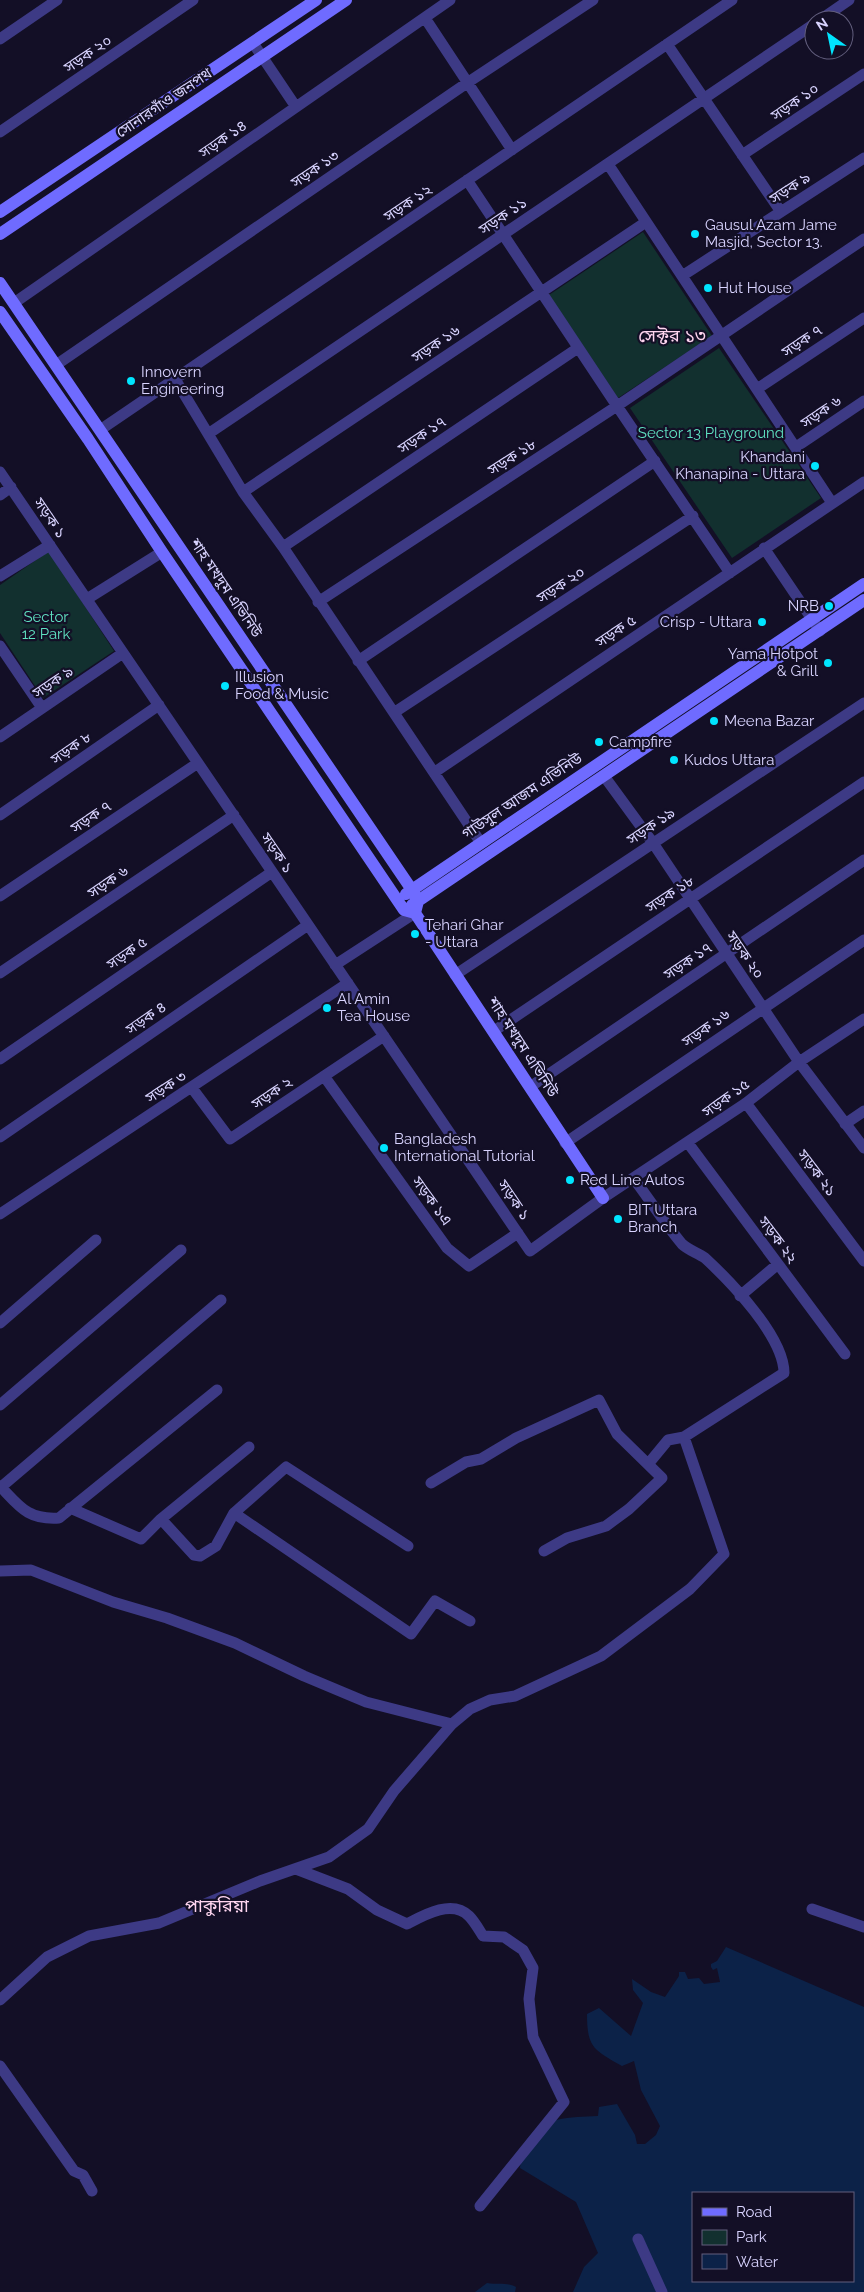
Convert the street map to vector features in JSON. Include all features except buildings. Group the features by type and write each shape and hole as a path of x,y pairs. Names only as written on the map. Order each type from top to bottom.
{"street":[{"path":"0,39 57,0"},
{"name":"সড়ক ২০","path":"0,131 193,0"},
{"name":"সোনারগাঁও জনপথ","path":"0,212 316,0"},
{"name":"সোনারগাঁও জনপথ","path":"0,234 346,0"},
{"name":"সড়ক ১৪","path":"14,303 450,0"},
{"name":"সড়ক ১৩","path":"56,365 467,83 593,0"},
{"name":"সড়ক ১২","path":"100,430 732,0"},
{"path":"834,10 849,0"},
{"path":"425,18 512,150"},
{"name":"সড়ক ১১","path":"208,434 804,31"},
{"path":"253,43 296,107"},
{"path":"667,44 781,212"},
{"name":"সড়ক ১০","path":"742,155 864,74"},
{"path":"85,156 95,170"},
{"name":"সড়ক ৯","path":"682,276 864,158"},
{"path":"608,164 832,503"},
{"path":"467,180 616,406 693,516 730,573"},
{"name":"সড়ক ১৬","path":"242,492 646,222"},
{"path":"722,336 864,239"},
{"name":"শাহ মখদুম এভিনিউ","path":"0,283 310,740 409,903 494,1031 565,1143 603,1198"},
{"name":"শাহ মখদুম এভিনিউ","path":"0,312 296,749 409,903"},
{"name":"সড়ক ৭","path":"758,390 864,318"},
{"name":"সড়ক ১৮","path":"318,602 722,336"},
{"name":"সড়ক ১৭","path":"282,547 578,348"},
{"path":"175,379 242,492 395,712 481,844"},
{"path":"62,401 75,393"},
{"name":"সড়ক ৬","path":"796,447 864,401"},
{"path":"358,661 655,461"},
{"name":"সড়ক ১","path":"0,472 530,1251"},
{"name":"সড়ক ৫","path":"435,772 864,482"},
{"path":"0,495 11,488"},
{"name":"সড়ক ২০","path":"395,712 693,516"},
{"path":"153,538 167,529"},
{"path":"0,576 50,545"},
{"path":"764,548 820,631"},
{"path":"87,599 162,552"},
{"name":"গাউসুল আজম এভিনিউ","path":"409,903 481,844 864,584"},
{"name":"গাউসুল আজম এভিনিউ","path":"409,903 604,776 864,600"},
{"path":"1,651 42,708"},
{"name":"সড়ক ৯","path":"0,737 123,653"},
{"name":"সড়ক ১৯","path":"456,975 864,703"},
{"name":"সড়ক ৮","path":"0,815 159,705"},
{"path":"296,749 310,740"},
{"name":"সড়ক ৭","path":"0,896 198,763"},
{"name":"সড়ক ২০","path":"604,776 653,843 799,1062 864,1148"},
{"name":"সড়ক ১৮","path":"494,1031 864,782"},
{"name":"সড়ক ৬","path":"0,973 234,815"},
{"name":"সড়ক ১৭","path":"530,1087 864,860"},
{"name":"সড়ক ৫","path":"0,1059 272,872"},
{"path":"336,965 409,903"},
{"name":"সড়ক ৪","path":"0,1137 308,925"},
{"name":"সড়ক ১৬","path":"565,1143 864,940"},
{"name":"সড়ক ৩","path":"0,1214 348,984"},
{"name":"সড়ক ১৫","path":"530,1251 603,1198 688,1143 746,1103 799,1062 864,1019"},
{"name":"সড়ক ২","path":"192,1088 230,1139 384,1036"},
{"name":"সড়ক ১এ","path":"324,1076 447,1248 469,1266 518,1233"},
{"name":"সড়ক ২১","path":"746,1103 864,1261"},
{"path":"845,1124 864,1111"},
{"name":"সড়ক ২২","path":"688,1143 845,1354"},
{"path":"634,1179 684,1246 700,1255 716,1269 740,1296 770,1332 784,1359 784,1372 684,1437 668,1440 649,1463"},
{"path":"0,1323 96,1240"},
{"path":"0,1405 181,1250"},
{"path":"740,1296 778,1264"},
{"path":"217,1390 80,1503 70,1508 59,1518 43,1519 21,1508 0,1486 221,1300"},
{"path":"431,1483 466,1462 481,1459 516,1438 599,1400 617,1434 649,1463 662,1478 629,1509 606,1526 567,1538 544,1551"},
{"path":"0,2000 47,1957 89,1936 159,1922 260,1881 329,1857 368,1829 394,1791 452,1724 470,1709 490,1700 515,1696 600,1656 690,1589 724,1554 684,1437"},
{"path":"70,1508 141,1538 161,1519 249,1447"},
{"path":"161,1519 194,1555 200,1556 216,1546 234,1513 286,1467 408,1546"},
{"path":"234,1513 411,1634 435,1601 470,1621"},
{"path":"0,1571 31,1570 113,1602 168,1618 235,1643 304,1676 366,1702 452,1724"},
{"path":"296,1869 348,1889 377,1910 407,1924 444,1909 457,1910 469,1916 483,1936 504,1937 523,1950 533,1968 529,1999 533,2037 564,2102 480,2206"},
{"path":"812,1909 864,1927"},
{"path":"0,2066 74,2171 83,2176 92,2191"},
{"path":"638,2239 662,2292"}],"green space":[{"path":"643,232 712,336 618,398 549,295"},
{"name":"Sector 13 Playground","path":"719,348 821,498 732,558 630,408"},
{"name":"Sector 12 Park","path":"49,551 114,651 43,698 0,633 0,585"}],"water":[{"path":"726,1947 864,2007 864,2292 573,2292 584,2267 598,2253 576,2202 520,2168 525,2142 532,2133 548,2122 567,2118 598,2116 599,2107 617,2104 635,2135 637,2144 645,2144 656,2135 660,2126 641,2090 634,2061 622,2066 594,2047 587,2025 587,2014 599,2008 631,2036 643,2003 633,1990 632,1979 651,1992 665,1997 679,1976 679,1972 685,1972 688,1979 699,1978 704,1984 720,1982 717,1968 713,1970 711,1964 717,1961"},
{"path":"487,2283 513,2285 516,2287 515,2292 475,2292"}],"place":[{"name":"Gausul Azam Jame Masjid, Sector 13.","path":"695,234"},
{"name":"Hut House","path":"708,288"},
{"name":"Innovern Engineering","path":"131,381"},
{"name":"Khandani Khanapina - Uttara","path":"815,466"},
{"name":"NRB","path":"829,606"},
{"name":"Crisp - Uttara","path":"762,622"},
{"name":"Yama Hotpot & Grill","path":"828,663"},
{"name":"Illusion Food & Music","path":"225,686"},
{"name":"Meena Bazar","path":"714,721"},
{"name":"Campfire","path":"599,742"},
{"name":"Kudos Uttara","path":"674,760"},
{"name":"Tehari Ghar - Uttara","path":"415,934"},
{"name":"Al Amin Tea House","path":"327,1008"},
{"name":"Bangladesh International Tutorial","path":"384,1148"},
{"name":"Red Line Autos","path":"570,1180"},
{"name":"BIT Uttara Branch","path":"618,1219"}],"district":[{"name":"সেক্টর ১৩","path":"672,335"},
{"name":"পাকুরিয়া","path":"217,1905"}]}
